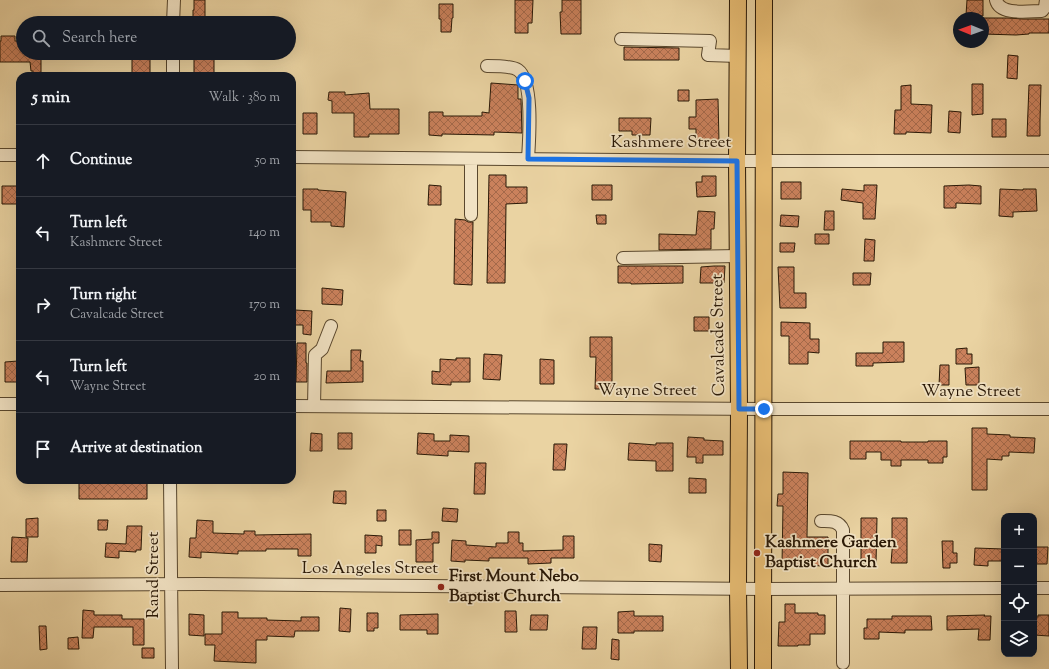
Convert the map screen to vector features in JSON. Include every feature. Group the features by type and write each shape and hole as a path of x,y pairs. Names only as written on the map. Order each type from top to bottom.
{"main road":[{"name":"Cavalcade Street","path":"738,0 737,161 739,669"},
{"path":"764,0 764,669"},
{"path":"738,36 764,37"},
{"path":"738,288 764,287"}],"street":[{"path":"174,0 174,16"},
{"path":"996,0 1001,8 1008,11 1042,11 1045,7 1046,0"},
{"path":"621,39 710,41 708,55 738,56"},
{"path":"173,60 173,72"},
{"path":"487,66 498,66 518,70 525,81 529,98 528,159"},
{"path":"0,155 16,155"},
{"name":"Kashmere Street","path":"296,158 737,161 1049,161"},
{"path":"471,159 471,215"},
{"path":"623,258 738,256"},
{"path":"314,406 316,355 322,349 331,326"},
{"path":"0,404 16,404"},
{"name":"Wayne Street","path":"296,406 739,409 1049,409"},
{"name":"Rand Street","path":"170,484 172,669"},
{"path":"821,520 838,523 842,530 843,663"},
{"name":"Los Angeles Street","path":"0,585 210,584 763,589 1001,588"},
{"path":"1037,588 1049,588"}],"building":[{"path":"194,0 205,0 205,16 193,16"},
{"path":"515,0 533,0 532,23 528,23 528,33 515,33"},
{"path":"562,0 581,0 581,34 561,34 560,12 562,12"},
{"path":"967,0 983,0 983,12 966,12"},
{"path":"439,4 453,4 451,32 441,32"},
{"path":"989,18 1049,19 1049,33 1029,33 1016,35 989,34"},
{"path":"1,36 15,36 16,60 41,60 41,72 31,71 30,62 0,62"},
{"path":"624,47 679,48 679,60 624,60"},
{"path":"1008,55 1018,56 1017,79 1007,78"},
{"path":"132,60 150,60 150,72 132,72"},
{"path":"194,60 214,60 214,72 194,72"},
{"path":"491,83 518,85 518,99 521,99 522,133 494,132 494,135 429,135 429,112 443,112 443,116 482,116 482,112 489,113"},
{"path":"972,84 983,84 983,114 972,115"},
{"path":"911,85 911,104 932,105 931,133 906,132 906,134 894,134 895,110 901,110 901,86"},
{"path":"1029,85 1041,85 1040,136 1027,136"},
{"path":"678,90 689,90 689,101 678,101"},
{"path":"329,92 345,92 345,95 369,93 370,109 399,109 399,134 369,134 369,137 354,137 354,113 332,113 332,101 328,100"},
{"path":"718,99 719,142 696,142 696,129 689,129 689,117 696,117 696,100"},
{"path":"949,111 961,112 960,133 948,132"},
{"path":"303,113 317,113 317,134 303,134"},
{"path":"619,118 651,118 650,135 632,135 632,131 619,131"},
{"path":"992,119 1006,119 1006,137 992,137"},
{"path":"489,175 506,175 506,187 527,187 527,203 506,204 505,283 487,283"},
{"path":"702,176 716,176 716,196 697,197 696,182 702,182"},
{"path":"781,182 801,182 801,199 781,199"},
{"path":"429,185 441,186 441,205 428,205"},
{"path":"592,185 612,185 612,200 592,200"},
{"path":"864,185 877,185 875,219 863,219 863,203 841,200 842,189 864,191"},
{"path":"2,186 16,186 16,204 2,204"},
{"path":"944,186 981,186 981,204 956,203 956,208 944,208"},
{"path":"303,189 346,192 344,227 331,226 331,222 311,222 311,210 303,210"},
{"path":"1000,189 1036,189 1037,211 1013,212 1013,217 999,216"},
{"path":"698,211 715,212 714,229 711,229 711,249 659,250 659,234 696,235"},
{"path":"825,211 834,211 834,230 824,230"},
{"path":"596,215 606,215 606,224 597,224"},
{"path":"781,215 799,216 798,227 780,226"},
{"path":"455,219 473,222 472,285 454,284"},
{"path":"815,234 829,234 829,244 815,244"},
{"path":"865,239 875,240 874,261 864,261"},
{"path":"780,243 795,243 794,252 780,252"},
{"path":"618,266 683,266 683,283 618,283"},
{"path":"725,266 724,283 700,283 701,267"},
{"path":"778,267 794,267 794,293 806,293 806,308 780,308"},
{"path":"853,273 871,273 870,285 853,285"},
{"path":"322,288 343,290 342,305 322,304"},
{"path":"296,310 312,311 311,335 303,334 303,325 296,325"},
{"path":"694,317 709,317 709,331 694,331"},
{"path":"781,322 810,323 810,339 819,339 819,353 808,352 808,364 789,364 789,336 781,336"},
{"path":"590,337 612,337 612,389 595,389 596,357 590,357"},
{"path":"883,342 904,342 904,362 873,363 873,366 856,366 856,353 883,353"},
{"path":"297,343 306,343 307,382 296,382"},
{"path":"967,348 967,354 972,354 972,364 956,364 956,349"},
{"path":"351,350 361,350 360,361 363,361 363,382 326,383 327,371 351,371"},
{"path":"484,354 502,355 500,380 483,379"},
{"path":"456,358 470,358 470,382 451,382 451,385 432,384 432,371 440,372 440,359 456,360"},
{"path":"540,359 554,360 554,384 540,384"},
{"path":"16,361 16,382 5,382 5,362"},
{"path":"940,365 949,365 949,385 939,385"},
{"path":"979,367 979,385 966,385 965,368"},
{"path":"972,428 987,428 987,434 1035,438 1034,453 1009,452 1009,456 1002,456 1002,460 987,459 987,490 972,490"},
{"path":"311,433 322,434 322,451 310,451"},
{"path":"338,433 352,433 352,449 338,449"},
{"path":"418,433 434,434 434,441 450,441 450,435 469,436 469,452 448,451 448,456 417,454"},
{"path":"688,437 723,441 723,455 703,455 703,463 696,463 696,457 687,457"},
{"path":"850,441 947,441 947,457 943,457 943,463 928,463 928,460 901,460 901,466 891,466 891,460 881,460 881,452 866,452 866,459 850,459"},
{"path":"629,443 656,445 656,443 673,443 673,471 656,471 656,461 628,460"},
{"path":"554,444 567,444 565,470 553,470"},
{"path":"475,463 486,463 485,494 474,494"},
{"path":"783,472 808,473 807,537 828,537 828,566 782,565 783,506 777,506 778,494 783,494"},
{"path":"689,478 706,479 706,493 689,493"},
{"path":"79,484 147,484 147,499 79,499"},
{"path":"334,491 346,491 346,504 333,503"},
{"path":"443,508 458,509 457,522 442,521"},
{"path":"377,510 386,510 386,521 377,521"},
{"path":"38,518 38,537 26,537 26,519"},
{"path":"861,518 877,518 876,563 861,563"},
{"path":"892,518 907,518 907,563 891,563 893,539"},
{"path":"98,520 108,520 107,530 98,530"},
{"path":"197,520 213,521 213,533 244,534 244,531 255,531 255,535 311,534 311,556 298,556 298,549 266,549 266,551 238,551 238,554 201,552 201,558 189,557 190,538 196,538"},
{"path":"127,526 142,526 141,550 136,550 136,552 119,551 119,558 105,557 106,543 126,544"},
{"path":"399,530 411,530 411,545 399,545"},
{"path":"432,532 439,532 439,543 433,543 433,562 416,562 416,540 432,539"},
{"path":"508,532 519,532 519,543 523,543 523,551 563,550 563,536 574,536 574,558 551,558 551,563 528,564 528,558 489,558 489,561 465,560 465,562 451,561 452,540 466,541 466,545 496,547 496,543 508,543"},
{"path":"365,535 382,536 382,546 376,545 376,553 365,553"},
{"path":"12,537 28,538 27,562 11,562"},
{"path":"942,541 953,541 953,553 957,553 957,563 950,563 950,568 943,568"},
{"path":"649,544 662,545 661,562 649,561"},
{"path":"1037,547 1048,547 1047,564 1037,564"},
{"path":"975,548 1001,549 1001,561 988,561 988,566 974,565"},
{"path":"785,604 795,604 795,613 818,613 818,615 825,615 825,634 810,634 810,645 778,646 779,622 785,622"},
{"path":"340,608 351,609 350,632 339,631"},
{"path":"83,610 94,611 94,615 122,615 122,619 144,619 144,645 133,645 133,627 94,627 93,638 82,638"},
{"path":"505,611 516,611 517,632 505,632"},
{"path":"634,611 634,616 663,616 663,631 634,631 634,633 618,633 618,612"},
{"path":"222,612 238,612 238,618 267,618 267,620 301,621 301,617 319,617 319,631 295,631 294,637 267,636 267,640 256,640 256,663 214,661 215,645 205,645 205,634 222,634"},
{"path":"367,613 378,613 378,628 374,628 374,631 367,631"},
{"path":"189,614 204,615 204,636 189,635"},
{"path":"438,614 438,634 427,634 427,630 400,630 400,615"},
{"path":"531,615 548,615 547,630 530,630"},
{"path":"985,615 984,616 991,616 990,640 978,640 979,629 947,630 947,616"},
{"path":"1038,615 1049,615 1049,636 1037,635"},
{"path":"892,616 931,616 932,630 905,630 905,633 879,632 879,639 864,639 864,628 867,628 867,619 892,619"},
{"path":"39,626 46,626 47,649 40,650"},
{"path":"583,627 597,627 596,649 582,649"},
{"path":"78,637 79,649 68,649 68,638"},
{"path":"612,639 619,640 619,660 611,659"},
{"path":"142,648 154,648 154,658 142,658"}],"place":[{"name":"Kashmere Garden Baptist Church","path":"757,553"},
{"name":"First Mount Nebo Baptist Church","path":"441,587"}],"route":[{"path":"525,81 529,98 528,159 737,161 739,409 764,409"}]}
